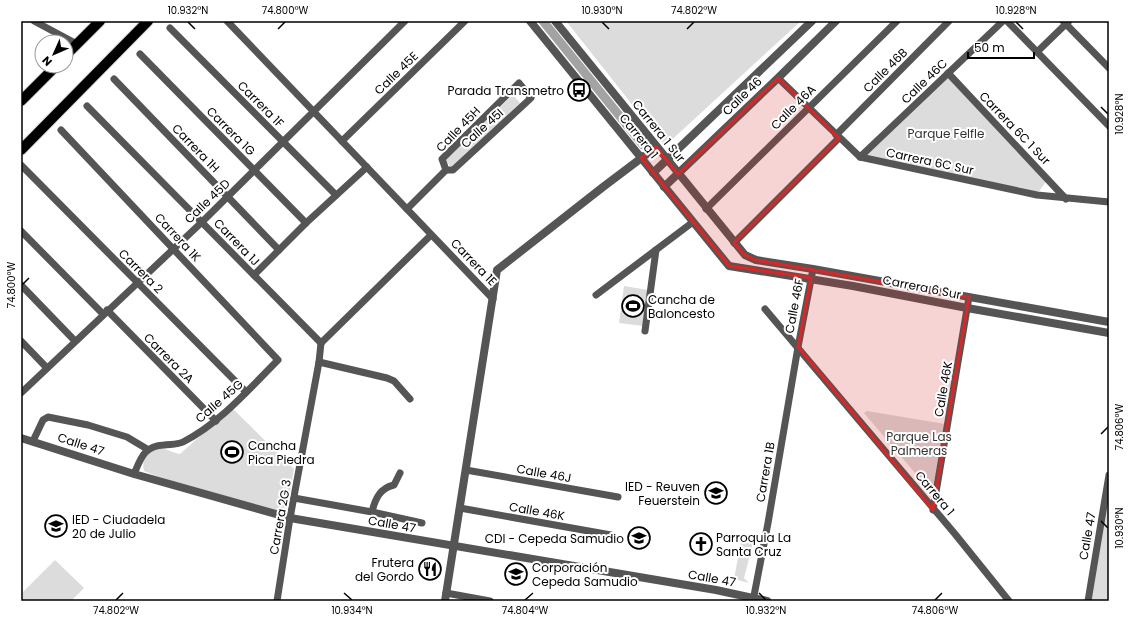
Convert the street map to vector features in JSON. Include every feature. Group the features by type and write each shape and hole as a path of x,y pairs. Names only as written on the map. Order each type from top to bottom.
{"main road":[{"path":"74,47 100,21"},
{"path":"21,150 148,21"},
{"path":"21,101 48,74"}],"street":[{"path":"34,21 77,44"},
{"name":"Carrera 1E","path":"228,21 493,299 446,597"},
{"name":"Calle 45D","path":"21,393 202,222 405,21"},
{"name":"Calle 45E","path":"342,141 465,21"},
{"name":"Carrera 1","path":"530,21 729,266"},
{"name":"Carrera 1 Sur","path":"555,21 667,161 745,255"},
{"name":"Calle 46","path":"653,173 812,21"},
{"name":"Calle 46","path":"664,186 836,21"},
{"name":"Calle 46A","path":"706,209 897,21"},
{"name":"Calle 46B","path":"734,242 949,21"},
{"name":"Calle 46C","path":"860,157 1003,21"},
{"path":"1007,21 1109,126"},
{"path":"1037,52 1066,22 1109,68"},
{"name":"Carrera 1F","path":"170,28 336,195"},
{"name":"Carrera 1G","path":"140,54 306,223"},
{"name":"Carrera 6C 1 Sur","path":"948,73 1066,199"},
{"name":"Carrera 6C Sur","path":"778,78 860,157 1030,194 1066,199 1109,202"},
{"name":"Carrera 1H","path":"114,79 279,250"},
{"name":"Calle 45I","path":"446,170 453,170 531,98 519,83"},
{"name":"Calle 45H","path":"407,209 446,170 442,159 519,83"},
{"name":"Carrera 1J","path":"88,106 321,343"},
{"name":"Carrera 1K","path":"62,130 278,360"},
{"path":"493,299 497,270 656,147"},
{"name":"Carrera 2","path":"21,165 246,392"},
{"path":"254,275 306,223 366,167"},
{"path":"596,295 693,222"},
{"name":"Carrera 2A","path":"21,232 216,420"},
{"path":"321,343 432,235"},
{"path":"646,331 656,250"},
{"name":"Carrera 6 Sur","path":"745,255 756,260 968,296 1109,322"},
{"name":"Carrera 6 Sur","path":"729,266 811,278 1109,333"},
{"name":"Calle 46F","path":"798,347 813,269"},
{"path":"21,285 75,341"},
{"name":"Calle 46K","path":"933,510 968,296"},
{"name":"Carrera 1","path":"765,309 1009,601"},
{"path":"21,341 47,368"},
{"name":"Carrera 2G 3","path":"277,601 290,518 319,362 321,343"},
{"name":"Carrera 1B","path":"753,600 768,523 798,347"},
{"name":"Calle 45G","path":"147,449 161,445 179,444 194,436 216,420 278,360"},
{"path":"319,362 387,378 394,381 410,399"},
{"path":"33,441 43,420 48,417 88,425 127,437 147,449 141,457 134,474"},
{"name":"Calle 47","path":"21,438 134,474 290,518 716,590 753,600 767,601"},
{"name":"Calle 46J","path":"466,470 618,497"},
{"path":"372,512 375,500 387,486 394,485 400,473"},
{"name":"Calle 47","path":"1088,601 1108,490 1109,475"},
{"path":"294,498 372,512 422,523"},
{"name":"Calle 46K","path":"460,508 611,535"},
{"path":"446,597 490,601"}],"highlighted area":[{"path":"778,78 839,138 734,243 745,255 756,260 969,297 933,510 798,347 811,278 729,266 641,158 656,147 678,174"}],"green space":[{"path":"566,21 801,21 665,146"},
{"name":"Parque Felfle","path":"946,76 1047,180 1038,193 863,157"},
{"path":"513,95 520,103 451,167 445,160"},
{"name":"Cancha de Baloncesto","path":"624,286 648,290 643,326 619,323"},
{"path":"232,408 294,469 286,514 159,477 144,471 143,463 148,453 155,449 161,448 180,454"},
{"name":"Parque Las Palmeras","path":"867,411 945,424 933,494 864,413"},
{"path":"1109,493 1109,601 1088,601"},
{"path":"741,542 753,543 744,578 749,583 734,579"},
{"path":"55,560 84,588 71,601 21,601 21,594"}],"waterway":[{"path":"543,21 643,145"}],"place":[{"name":"Parada Transmetro","path":"579,90"},
{"name":"Cancha de Baloncesto","path":"633,306"},
{"name":"Cancha Pica Piedra","path":"232,452"},
{"name":"IED - Reuven Feuerstein","path":"716,493"},
{"name":"IED - Ciudadela 20 de Julio","path":"56,526"},
{"name":"CDI - Cepeda Samudio","path":"639,538"},
{"name":"Parroquia La Santa Cruz","path":"701,544"},
{"name":"Frutera del Gordo","path":"430,569"},
{"name":"Corporación Cepeda Samudio","path":"516,574"}]}
